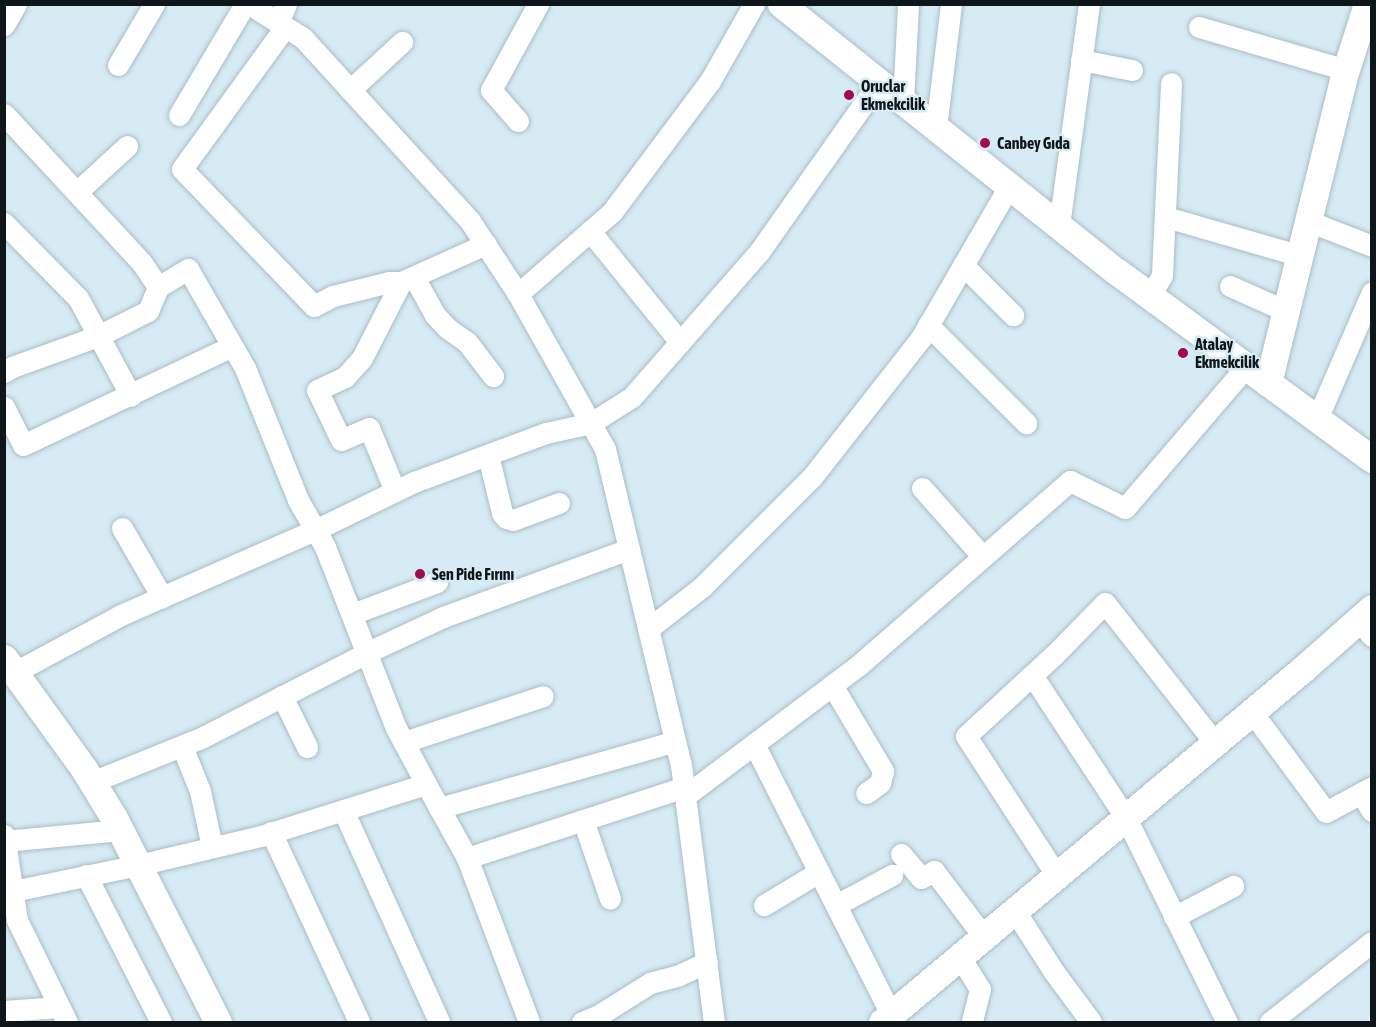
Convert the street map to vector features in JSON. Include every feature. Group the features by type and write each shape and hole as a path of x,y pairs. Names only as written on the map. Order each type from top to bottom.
{"main road":[{"path":"781,4 1150,296 1371,459"},
{"path":"1268,383 1346,70 1367,4"},
{"path":"886,1018 1252,712 1367,621"},
{"path":"10,665 92,782 120,830 218,1023"}],"street":[{"path":"4,25 16,4"},
{"path":"118,65 154,4"},
{"path":"179,115 247,4 283,18 470,221 518,294 605,448 675,741 684,791 714,1023"},
{"path":"518,121 491,90 538,4"},
{"path":"518,294 612,212 710,81 754,4"},
{"path":"903,101 908,4"},
{"path":"936,128 951,4"},
{"path":"1059,225 1089,4"},
{"path":"283,18 182,169 314,306 333,296 408,279 486,244"},
{"path":"1199,27 1346,70"},
{"path":"350,90 402,42"},
{"path":"1081,60 1132,70"},
{"path":"10,665 315,530 395,491 546,433 591,423 632,397 759,252 879,82"},
{"path":"1150,296 1162,275 1167,217 1171,83"},
{"path":"4,114 142,263 158,287"},
{"path":"77,192 127,146"},
{"path":"648,629 703,586 812,477 928,326 1009,186"},
{"path":"1167,217 1301,256"},
{"path":"1308,221 1371,246"},
{"path":"4,223 78,298 131,396"},
{"path":"590,231 680,342"},
{"path":"963,265 1013,315"},
{"path":"4,372 12,367 98,336 148,311 158,287 188,269 245,368 298,500 315,530 352,614 404,742 467,858 529,1023"},
{"path":"408,279 435,315 467,342 493,376"},
{"path":"395,491 369,428 341,440 317,390 345,377 362,358 408,279"},
{"path":"1230,286 1286,311"},
{"path":"1317,419 1371,292"},
{"path":"928,326 1026,423"},
{"path":"4,407 23,445 131,396 232,346"},
{"path":"467,858 583,820 684,791 754,744 832,685 1070,481 1125,508 1246,367"},
{"path":"488,455 502,513 506,518 513,520 559,503"},
{"path":"922,488 983,557"},
{"path":"122,528 162,597"},
{"path":"92,782 182,746 368,652 443,617 629,549"},
{"path":"352,614 436,582"},
{"path":"1057,876 966,736 1105,603 1215,743"},
{"path":"1032,675 1126,818 1227,1023"},
{"path":"832,685 883,771 880,783 866,793"},
{"path":"282,696 307,747"},
{"path":"404,742 543,696"},
{"path":"1252,712 1326,812 1368,797"},
{"path":"439,808 675,741"},
{"path":"754,744 836,905 886,1018"},
{"path":"182,746 200,791 212,848"},
{"path":"13,891 212,848 426,784"},
{"path":"343,810 439,1023"},
{"path":"583,820 610,899"},
{"path":"63,1015 11,921 13,891 5,839 120,830"},
{"path":"271,832 359,1023"},
{"path":"901,854 921,878 934,871 984,937"},
{"path":"764,905 819,872"},
{"path":"836,905 892,875"},
{"path":"86,876 161,1023"},
{"path":"1174,917 1233,886"},
{"path":"1015,911 1054,972 1091,1023"},
{"path":"1270,1023 1371,942"},
{"path":"960,957 980,989 972,1023"},
{"path":"582,1023 599,1016 650,983 677,976 707,962"},
{"path":"4,1011 63,1015"}],"place":[{"name":"Oruclar Ekmekcilik","path":"849,95"},
{"name":"Canbey Gıda","path":"985,143"},
{"name":"Atalay Ekmekcilik","path":"1183,353"},
{"name":"Sen Pide Fırını","path":"420,574"}]}
